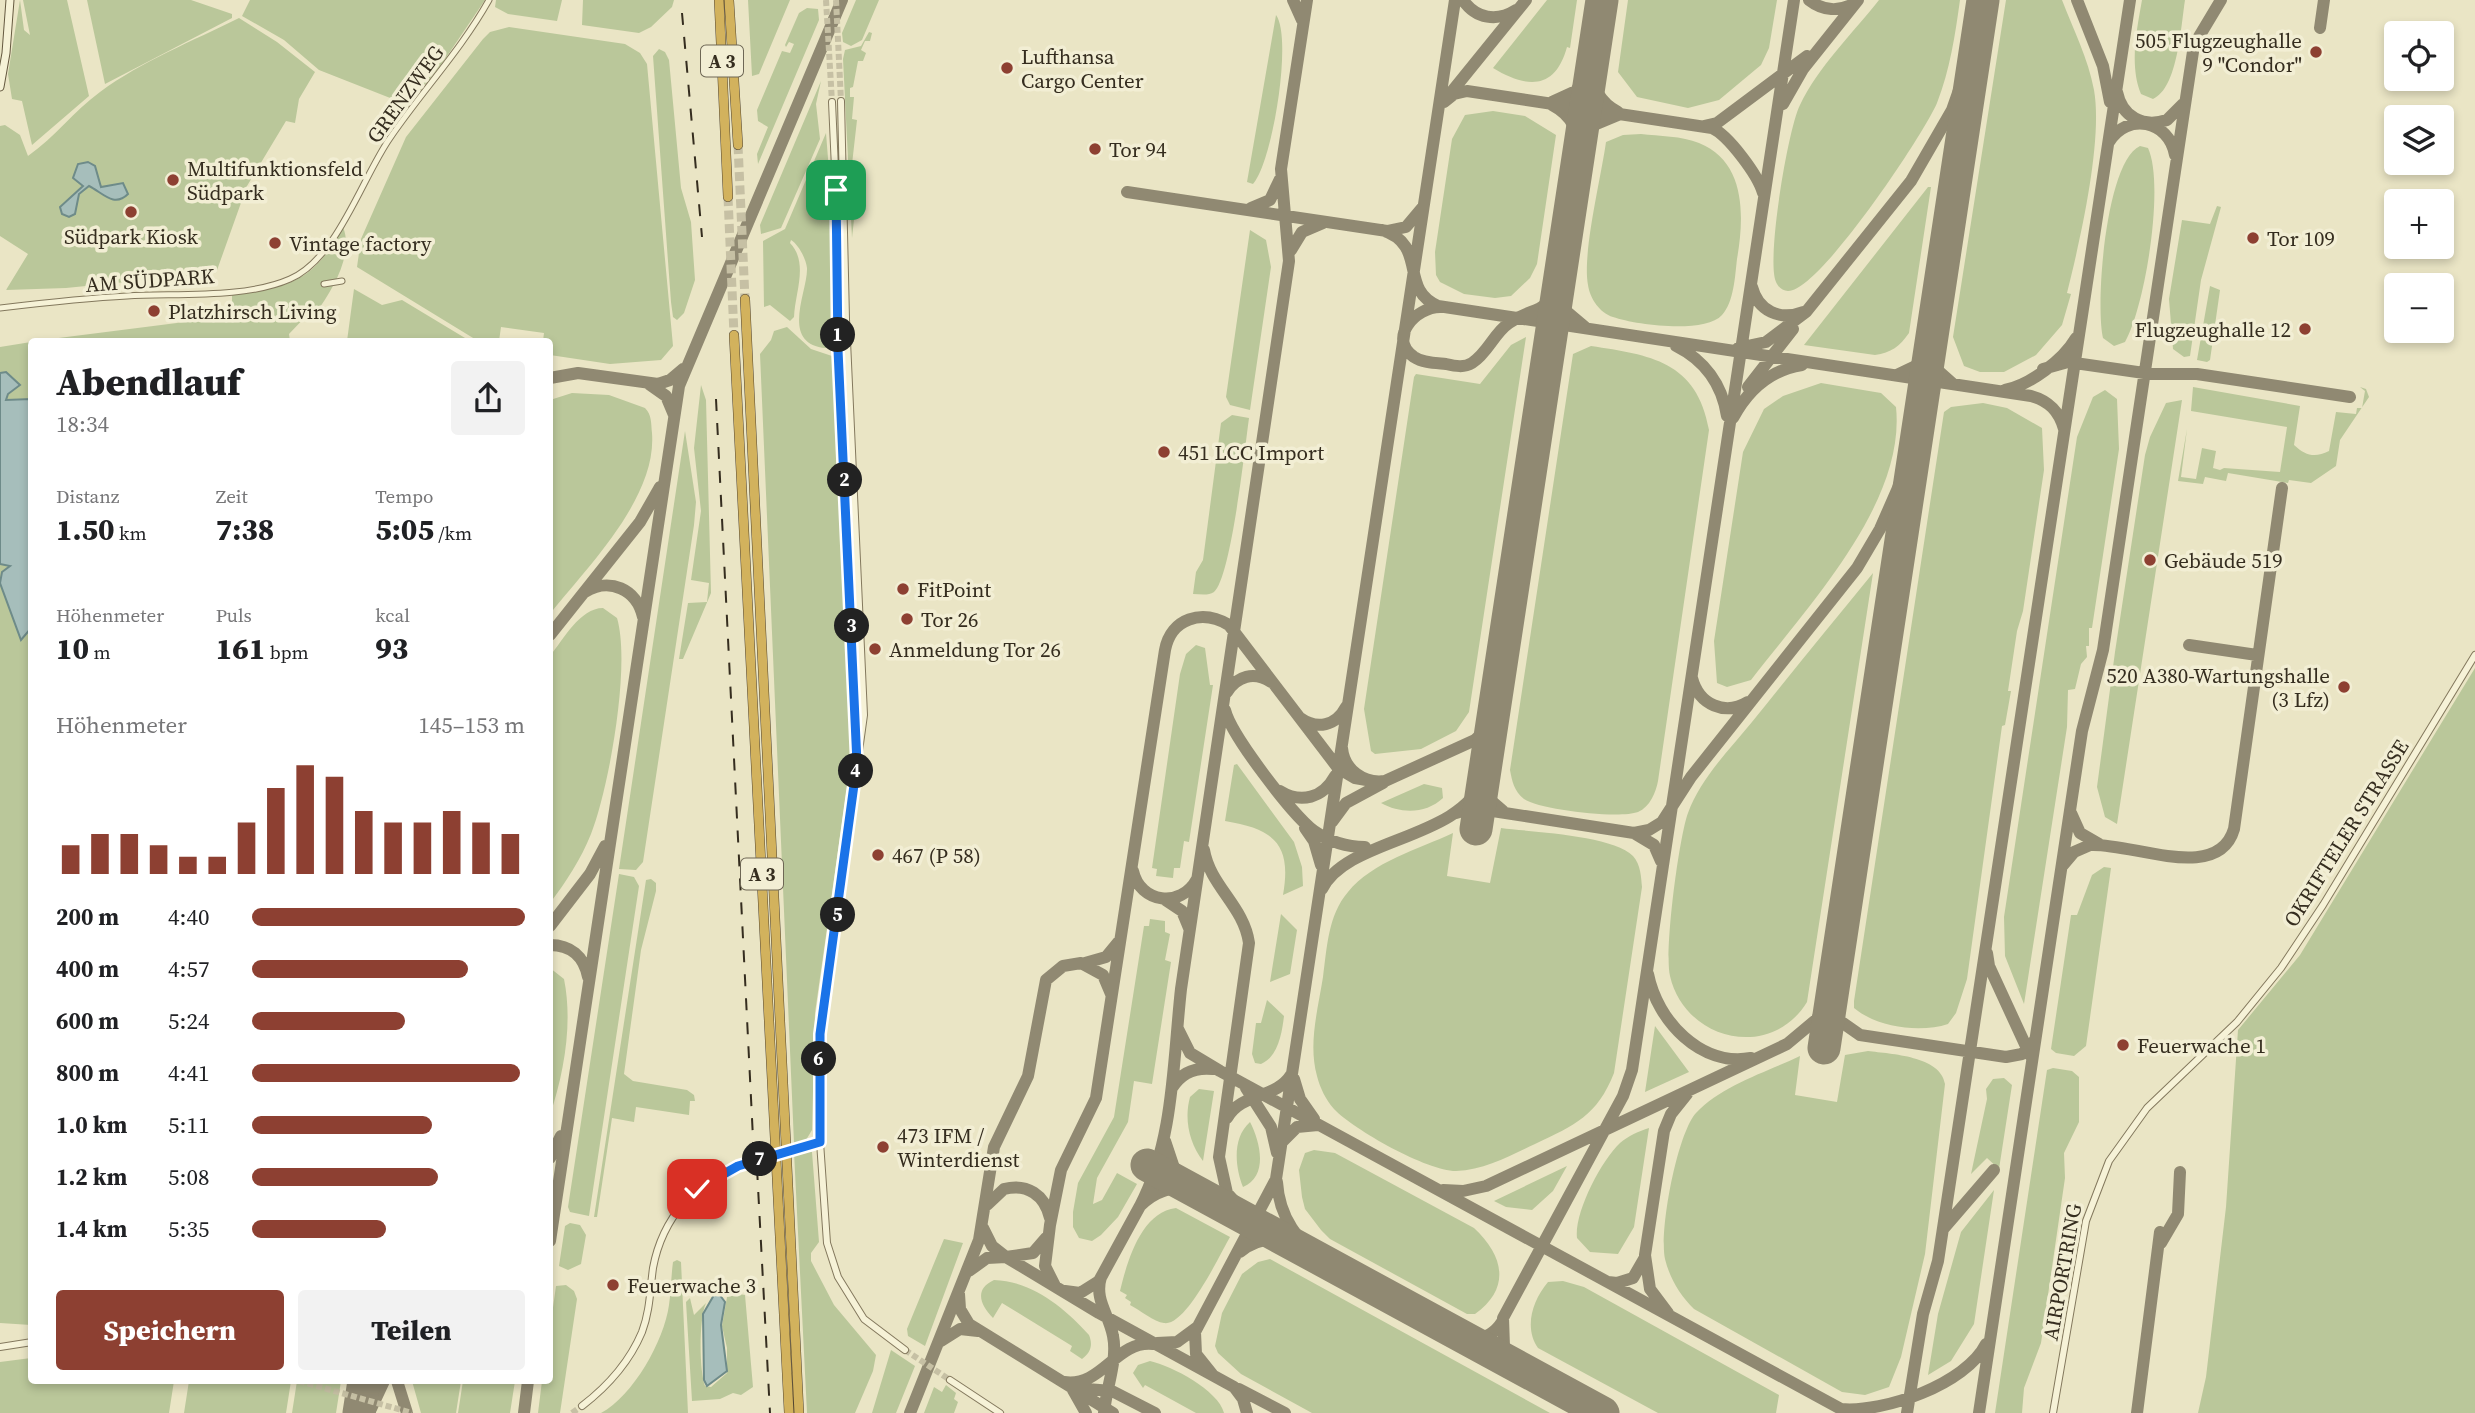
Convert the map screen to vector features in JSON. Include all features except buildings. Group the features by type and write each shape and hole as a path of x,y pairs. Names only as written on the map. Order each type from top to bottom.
{"highway":[{"name":"A 3","path":"719,0 728,197"},
{"name":"A 3","path":"730,0 738,145"},
{"name":"A 3","path":"745,299 799,1413"},
{"name":"A 3","path":"734,335 789,1413"}],"main road":[{"path":"0,87 9,28 10,0"}],"street":[{"name":"GRENZWEG","path":"299,275 323,252 391,136 460,45 489,0"},
{"path":"0,28 9,28"},
{"path":"841,101 846,319 864,715 820,1034 820,1142 827,1243 838,1277 864,1319 905,1350"},
{"path":"832,102 838,235 838,350 857,734 854,798"},
{"name":"AM SÜDPARK","path":"0,308 127,296 208,293 276,284 299,275"},
{"path":"324,284 342,281"},
{"name":"OKRIFTELER STRASSE","path":"2237,1022 2302,938 2475,655"},
{"name":"AIRPORTRING","path":"2053,1413 2086,1222 2109,1161 2147,1108 2237,1022"},
{"path":"582,1406 614,1378 634,1348 648,1311 656,1257 672,1218 697,1189 714,1177 744,1164 820,1142"},
{"path":"0,1347 28,1343"},
{"path":"950,1380 1000,1413"}],"green space":[{"path":"20,0 24,30 30,35 23,0 67,0 89,96 32,145 22,101 12,99 8,74"},
{"path":"87,0 191,0 232,14 232,18 105,84"},
{"path":"250,0 485,0 441,65 408,105 319,70 284,40 242,16"},
{"path":"496,0 562,0 557,21 508,14 495,7"},
{"path":"583,0 674,0 672,7 651,27 639,33 582,25"},
{"path":"748,0 790,0 759,74 752,76"},
{"path":"856,0 879,0 862,40 851,46 843,42 842,33"},
{"path":"1547,0 1577,0 1570,48 1567,47 1555,72 1538,82 1528,82 1493,68"},
{"path":"1628,0 1777,0 1769,48 1761,65 1719,100 1688,108 1637,97 1618,72"},
{"path":"1879,0 1960,0 1952,52 1942,90 1913,146 1845,240 1803,284 1788,291 1784,290 1776,282 1774,249 1780,194 1795,118 1816,77"},
{"path":"2006,0 2062,0 2094,90 2095,136 2089,191 2067,293 2071,294 2062,325 2036,355 2004,372 1980,372 1964,366 1953,337"},
{"path":"2142,0 2185,0 2173,69 2161,93 2153,99 2141,94 2135,71 2135,47"},
{"path":"807,8 818,9 819,20 758,164 757,154 768,127 758,121 757,110 782,51 790,53 794,44 789,42 786,47 785,45 799,13"},
{"path":"1276,15 1281,28 1282,48 1278,101 1267,152 1253,184 1247,182"},
{"path":"239,18 277,42 315,72 299,99 295,123 286,121 247,186 216,273 66,288 6,290 28,254 0,236 0,126 5,125 20,135 28,156 91,99 116,81 150,61"},
{"path":"509,27 625,44 640,53 647,64 673,346 661,360 610,364 553,355 553,338 543,338 544,333 501,327 499,338 473,338 357,267 361,239 406,137 490,32"},
{"path":"869,32 872,33 870,41 865,41 861,50 866,53 863,61 858,61 853,87 850,88 850,97 854,97 852,119 857,120 850,182 857,192 852,238 843,59 845,50 861,46"},
{"path":"659,49 665,52 669,60 681,188 691,222 695,280 684,313 677,320 673,317 671,302 653,56"},
{"path":"821,81 816,104 820,139 781,228 761,234 760,225"},
{"path":"1493,111 1525,116 1556,135 1537,264 1530,278 1511,296 1495,298 1464,294 1440,282 1436,275 1435,252 1452,139 1465,115"},
{"path":"826,133 832,209 832,345 826,348 812,344 803,337 799,315 807,268 802,252 791,240 800,269 794,317 790,321 770,305 764,307 763,241 785,229"},
{"path":"1641,134 1699,143 1715,152 1734,178 1741,210 1735,281 1726,310 1713,321 1670,326 1624,320 1604,312 1596,305 1591,295 1588,285 1588,255 1606,142 1623,135"},
{"path":"2140,146 2148,148 2153,166 2150,246 2146,275 2132,325 2125,342 2114,346 2103,338 2101,320 2102,266 2106,234 2119,177 2128,157"},
{"path":"1928,187 1931,187 1909,333 1906,338 1890,351 1875,355 1804,345"},
{"path":"2217,206 2221,207 2201,280 2190,356 2184,357 2173,349 2169,299 2182,220 2210,224"},
{"path":"343,227 346,248 335,282 316,313 309,313 289,334 290,338 59,338 232,316 232,294 270,288 298,278 310,271 332,246"},
{"path":"1250,230 1266,240 1271,267 1250,410 1230,405 1226,397"},
{"path":"2210,286 2220,290 2210,360 2207,362 2197,360"},
{"path":"354,289 382,305 402,300 465,338 347,338"},
{"path":"787,327 811,349 832,356 851,759 815,1013 812,1130 806,1140 794,1143 760,354 771,340 774,331"},
{"path":"1526,337 1469,712 1456,731 1421,749 1375,754 1371,751 1364,709 1414,377 1416,374 1480,384 1511,345"},
{"path":"28,342 28,399 6,401 6,372 0,373 0,347"},
{"path":"1591,346 1651,358 1682,375 1694,389 1703,407 1709,430 1658,781 1646,807 1628,814 1580,812 1533,803 1518,793 1510,770 1573,354"},
{"path":"1821,383 1881,393 1896,407 1895,444 1885,480 1869,517 1824,588 1751,680 1727,687 1717,683 1714,641 1743,452 1764,409 1783,396"},
{"path":"701,385 706,400 711,593 683,659 679,659 688,603 707,602 709,583 691,580 701,511 694,448"},
{"path":"2193,387 2300,406 2294,445 2311,455 2329,451 2336,412 2356,414 2357,408 2362,408 2340,440 2336,466 2311,483 2289,480 2288,483 2228,473 2226,481 2205,477 2203,484 2178,481 2187,429 2181,477 2196,479 2202,448 2216,451 2213,468 2280,472 2287,427 2191,411"},
{"path":"2360,387 2366,389 2369,397 2362,407 2365,391"},
{"path":"2105,390 2117,399 2119,449 2092,628 2089,628 2089,646 2086,646 2087,657 2081,664 2075,689 2068,690 2067,727 2024,1004 2005,956 2004,917 2077,437 2093,397"},
{"path":"572,393 609,395 645,408 649,414 652,433 651,457 644,482 632,506 600,553 553,610 553,399"},
{"path":"2182,400 2117,824 2105,817 2097,787 2145,455 2150,437 2166,403"},
{"path":"1983,403 2007,408 2042,428 2044,470 2008,691 2011,691 2005,725 2002,726 1967,979 1956,1013 1948,1024 1925,1028 1900,1027 1864,1015 1854,1008 1854,1001 1944,412 1951,407"},
{"path":"1232,415 1249,418 1241,482 1226,563 1214,592 1193,594 1196,572 1203,560 1221,423"},
{"path":"685,431 696,502 694,525 643,862 636,870 619,869"},
{"path":"0,564 11,566 22,639 28,632 28,1325 0,1323"},
{"path":"1873,573 1807,1002 1791,1020 1773,1032 1752,1037 1731,1036 1710,1028 1693,1016 1679,998 1670,976 1669,944 1673,894 1684,826 1693,800 1716,765"},
{"path":"603,608 617,618 621,639 620,695 616,726 605,787 591,834 573,870 553,899 553,652 580,619 595,609"},
{"path":"1196,645 1205,648 1210,685 1213,685 1189,842 1184,841 1180,868 1174,868 1173,878 1156,876 1157,869 1152,868 1180,674 1186,654"},
{"path":"2475,668 2475,1413 2198,1413 2206,1377 2226,1207 2238,1030 2300,955"},
{"path":"1237,764 1294,842 1302,867 1303,886 1283,895 1285,863 1276,842 1256,829 1225,821 1234,765"},
{"path":"1424,784 1442,788 1443,798 1429,807 1413,811 1381,803"},
{"path":"1501,828 1590,839 1623,849 1638,863 1642,887 1614,1073 1600,1100 1583,1117 1562,1131 1506,1158 1456,1171 1428,1164 1392,1148 1357,1128 1334,1109 1324,1094 1314,1064 1317,1014 1332,921 1348,892 1383,864 1453,833 1447,876 1490,883"},
{"path":"2104,867 2111,868 2086,1046 2074,1056 2056,1053 2051,1049 2071,915 2077,915 2092,875"},
{"path":"619,874 634,877 639,886 589,1216 570,1212 568,1207"},
{"path":"651,879 656,883 656,891 641,950 624,1074 633,1081 687,1090 694,1095 695,1101 690,1101 689,1115 636,1107 634,1122 612,1118 597,1217 594,1217 646,880"},
{"path":"1281,914 1297,930 1290,974 1270,982"},
{"path":"1150,919 1165,921 1165,932 1170,934 1165,960 1171,962 1152,1084 1134,1081 1128,1122 1097,1178 1093,1204 1102,1200 1117,1173 1137,1184 1118,1217 1092,1241 1079,1238 1073,1227 1078,1183 1114,1117 1144,926 1149,926"},
{"path":"553,970 564,979 568,1013 566,1048 553,1104"},
{"path":"1267,1000 1284,1016 1275,1050 1267,1061 1261,1064 1255,1063 1252,1054 1256,1023 1261,1023"},
{"path":"1655,1026 1689,1072 1645,1092"},
{"path":"1868,1051 1901,1055 1925,1062 1935,1067 1945,1084 1925,1254 1901,1357 1889,1387 1865,1395 1842,1392 1694,1309 1673,1280 1665,1259 1664,1246 1667,1206 1676,1161 1689,1124 1696,1113 1732,1087 1800,1056 1795,1095 1837,1102 1845,1055"},
{"path":"2053,1068 2072,1071 2079,1077 2079,1122 2064,1153 2065,1178 2041,1343 2024,1388 2022,1413 1995,1413 2047,1070"},
{"path":"2004,1078 2012,1085 1999,1169 1987,1158 1971,1174 1987,1099 1986,1089 1993,1079"},
{"path":"1199,1089 1214,1091 1203,1161 1191,1139 1188,1122 1190,1097"},
{"path":"1250,1122 1257,1139 1260,1158 1256,1175 1243,1187 1238,1171 1237,1153 1240,1136"},
{"path":"1649,1128 1634,1227 1618,1254 1590,1252 1577,1238 1577,1227 1590,1188 1620,1143"},
{"path":"805,1149 812,1152 819,1242 811,1253 811,1261 834,1305 876,1355 873,1371 855,1413 807,1413 794,1152"},
{"path":"1314,1150 1335,1153 1474,1228 1492,1250 1499,1272 1494,1294 1487,1304 1475,1314 1467,1314 1330,1239 1305,1209 1302,1197 1299,1170 1305,1153"},
{"path":"1567,1166 1553,1191 1532,1210 1506,1207 1494,1201"},
{"path":"1994,1190 1974,1324 1951,1361 1928,1375 1938,1314 1961,1232"},
{"path":"1176,1208 1230,1237 1192,1302 1173,1321 1164,1323 1130,1305 1131,1302 1125,1298 1127,1295 1120,1291 1132,1253 1145,1228 1153,1219"},
{"path":"570,1223 580,1225 586,1235 581,1264 568,1270 559,1266 565,1226"},
{"path":"944,1239 963,1243 925,1346 908,1336 907,1329"},
{"path":"1270,1259 1550,1413 1312,1413 1241,1374 1218,1353 1215,1346 1222,1313 1242,1274 1258,1262"},
{"path":"673,1262 681,1262 688,1413 601,1413 624,1394 654,1351 666,1319"},
{"path":"994,1280 1022,1285 1058,1306 1089,1335 1091,1345 1087,1354 1082,1359 1070,1351 1072,1346 1002,1303 993,1318 982,1303 981,1293"},
{"path":"1563,1281 1584,1287 1779,1395 1776,1413 1658,1413 1538,1348 1531,1332 1534,1306 1548,1282"},
{"path":"566,1285 574,1291 577,1299 560,1413 538,1413 542,1384 553,1384 553,1308 556,1286"},
{"path":"745,1295 753,1387 741,1395 733,1393 720,1399 692,1401 686,1302 690,1298 694,1315 706,1303 702,1320 701,1357 705,1386 711,1387 727,1373 727,1348 722,1326 727,1297"},
{"path":"891,1350 915,1366 896,1413 872,1413"},
{"path":"28,1358 28,1384 174,1384 169,1413 0,1413 0,1362"},
{"path":"1150,1361 1193,1380 1213,1396 1224,1413 1196,1413 1145,1385 1143,1388 1133,1373 1138,1365"},
{"path":"189,1384 291,1384 286,1413 184,1413"},
{"path":"297,1384 341,1384 336,1413 292,1413"},
{"path":"413,1384 461,1384 456,1413 421,1413"},
{"path":"463,1384 515,1384 510,1413 458,1413"},
{"path":"946,1385 956,1393 954,1399 958,1402 954,1413 924,1413 934,1387 942,1392"}],"water":[{"path":"88,162 95,166 101,187 123,183 128,194 118,200 113,199 89,186 79,194 75,214 69,217 62,214 60,207 83,186 73,178 78,164"},
{"path":"6,372 20,385 8,394 6,400 28,399 28,632 21,640 0,583 2,572 10,566 0,564 0,373"},
{"path":"719,1294 725,1302 721,1325 727,1371 707,1386 704,1380 703,1314 714,1295"}],"taxiway":[{"path":"553,1221 679,386 842,0"},
{"path":"1293,0 1302,20"},
{"path":"1140,1206 1160,1155 1166,1128 1181,989 1289,261 1281,169 1307,0"},
{"path":"1212,1374 1196,1354 1195,1332 1276,1179 1455,0"},
{"path":"1463,0 1474,11 1487,17 1502,16 1516,10"},
{"path":"1449,95 1526,0"},
{"path":"1522,1369 1504,1347 1503,1318 1623,1096 1632,1070 1794,0"},
{"path":"1809,0 1831,9 1855,3"},
{"path":"1783,104 1803,69 1858,0"},
{"path":"2077,0 2103,66 2110,102"},
{"path":"1907,1413 1923,1314 1938,1261 2130,0"},
{"path":"1979,1413 2082,731 2103,650 2194,45 2221,0"},
{"path":"2320,28 2324,0"},
{"path":"1738,348 1766,342 1806,312 1911,181 1952,110 1971,56 1981,10"},
{"path":"1704,126 1717,123 1807,56"},
{"path":"1552,102 1576,91 1593,64"},
{"path":"1592,67 1598,94 1618,112"},
{"path":"1444,102 1454,94 1467,91 1712,128 1742,156 1763,193"},
{"path":"2117,92 2129,114 2150,123 2167,120 2183,104"},
{"path":"1552,105 1570,119 1579,153"},
{"path":"1580,150 1594,125 1618,115"},
{"path":"2109,142 2126,126 2146,124 2165,134 2175,155"},
{"path":"1251,208 1270,200 1280,179"},
{"path":"1127,192 1387,231 1406,227 1422,208"},
{"path":"1291,250 1302,232 1323,223"},
{"path":"1382,230 1396,237 1405,246 1419,289 1438,306 2031,396 2052,408 2064,429"},
{"path":"1440,307 1422,312 1408,325 1403,341 1406,349 1425,362 1466,366 1478,359 1509,323 1544,305 1560,279"},
{"path":"1559,286 1566,311 1585,327"},
{"path":"1752,287 1759,302 1771,312 1786,315 1803,312"},
{"path":"1748,387 1793,329"},
{"path":"2005,390 2025,383 2045,370 2063,355 2076,338"},
{"path":"1897,375 1920,364 1931,341"},
{"path":"1931,345 1935,368 1953,384"},
{"path":"1676,346 1695,358 1710,374 1721,394 1727,416"},
{"path":"2043,369 2068,362 2151,374 2197,374 2350,397"},
{"path":"1733,418 1761,383 1780,371 1802,365"},
{"path":"553,377 578,373 658,384 670,380 683,369"},
{"path":"649,384 666,396 674,415"},
{"path":"1456,813 1473,808 1634,833 1649,830 1662,822 1691,777 1857,568 1880,529 1898,488 1918,430"},
{"path":"553,631 640,522 660,487"},
{"path":"2063,865 2074,852 2090,845 2171,857 2211,854 2225,845 2234,829 2282,488"},
{"path":"585,592 603,586 621,588 635,599 643,617"},
{"path":"1055,1286 1045,1266 1050,1225 1061,1170 1096,1098 1165,650 1174,630 1198,617 1219,620 1229,625 1338,768 1355,778 1378,782"},
{"path":"2189,645 2257,655"},
{"path":"1227,692 1236,682 1246,677 1258,677 1271,682"},
{"path":"1692,678 1700,695 1714,705 1731,708 1748,702"},
{"path":"1300,718 1313,724 1326,724 1337,718 1346,707"},
{"path":"1225,710 1250,755 1304,823 1332,841 1365,847"},
{"path":"1342,748 1347,763 1356,774 1370,780 1385,781 1475,740 1487,729 1494,712"},
{"path":"1280,791 1296,797 1311,797 1324,789 1335,776"},
{"path":"1484,778 1488,798 1503,811"},
{"path":"1322,889 1335,872 1355,859 1452,815 1471,799 1484,778"},
{"path":"1332,822 1346,803 1383,783"},
{"path":"2071,813 2080,833 2099,844"},
{"path":"1305,828 1314,841 1321,865"},
{"path":"1634,833 1654,845 1661,861"},
{"path":"553,922 590,874 605,846"},
{"path":"1204,850 1213,875 1241,918 1249,943 1219,1157 1227,1193 1254,1223"},
{"path":"1133,871 1144,890 1152,896 1162,898 1181,895 1190,889 1197,879"},
{"path":"1164,899 1182,911 1189,928"},
{"path":"1085,963 1106,957 1120,940"},
{"path":"553,945 575,953 583,963 588,977"},
{"path":"1987,953 1989,966 2030,1055"},
{"path":"910,1413 979,1240 994,1147 1028,1076 1046,980 1063,966 1081,963 1103,975 1111,994"},
{"path":"1648,974 1661,1008 1671,1024 1684,1037 1715,1055 1733,1059 1751,1058"},
{"path":"1443,1190 1463,1191 1486,1186 1787,1044 1817,1019 1833,986"},
{"path":"1833,994 1840,1021 1860,1035 2006,1057 2022,1054 2035,1040"},
{"path":"1178,1029 1190,1053 1220,1071 1841,1409 1879,1406 1922,1393 1961,1372 1986,1344"},
{"path":"1172,1088 1189,1072 1213,1069"},
{"path":"1227,1118 1241,1104 1277,1088 1291,1075"},
{"path":"1294,1079 1300,1099 1314,1119"},
{"path":"1246,1088 1271,1127 1277,1153"},
{"path":"1668,1313 1650,1289 1645,1255 1664,1131 1671,1114 1687,1094"},
{"path":"1283,1141 1297,1127 1318,1125"},
{"path":"553,1152 561,1136"},
{"path":"1165,1141 1175,1171 1191,1188"},
{"path":"1944,1228 1994,1170"},
{"path":"2161,1243 2178,1214 2180,1172"},
{"path":"1277,1182 1282,1206 1292,1228 1307,1247 1326,1262"},
{"path":"1065,1291 1080,1293 1099,1281 1140,1206 1146,1201 1163,1191 1191,1188"},
{"path":"987,1205 1004,1189 1027,1189 1044,1203 1050,1218"},
{"path":"983,1228 992,1246 1006,1257 1033,1253 1046,1238"},
{"path":"2137,1413 2160,1232"},
{"path":"1240,1252 1252,1244 1266,1240 1279,1240 1294,1245"},
{"path":"969,1271 987,1258 1006,1257 1099,1313 1234,1387 1243,1399 1247,1413"},
{"path":"1608,1282 1617,1283 1633,1278 1644,1259"},
{"path":"1101,1277 1099,1293 1114,1345 1104,1413"},
{"path":"959,1294 960,1309 969,1324 1113,1413"},
{"path":"1464,1337 1486,1336 1495,1331 1502,1322"},
{"path":"1157,1343 1177,1342 1196,1328"},
{"path":"941,1341 960,1329 978,1331"},
{"path":"1064,1382 1089,1378 1129,1349 1153,1344"},
{"path":"369,1413 383,1384"},
{"path":"398,1384 407,1413"},
{"path":"524,1413 528,1384"},
{"path":"1074,1388 1112,1391 1155,1413"},
{"path":"1239,1389 1285,1413"},
{"path":"1073,1390 1086,1413"}],"runway":[{"path":"1476,829 1602,0"},
{"path":"1824,1048 1983,0"},
{"path":"1147,1165 1603,1413"},
{"path":"359,1413 364,1384"}],"tunnel":[{"path":"826,0 832,102"},
{"path":"836,0 841,101"},
{"path":"738,145 745,299"},
{"path":"728,197 734,335"},
{"path":"905,1350 950,1380"},
{"path":"310,1384 412,1413"},
{"path":"572,1413 582,1406"}],"railway":[{"path":"682,13 702,237"},
{"path":"716,399 754,1158"},
{"path":"757,1168 770,1413"}],"place":[{"name":"505 Flugzeughalle 9 \"Condor\"","path":"2316,52"},
{"name":"Lufthansa Cargo Center","path":"1007,68"},
{"name":"Tor 94","path":"1095,149"},
{"name":"Multifunktionsfeld Südpark","path":"173,180"},
{"name":"Südpark Kiosk","path":"131,212"},
{"name":"Tor 109","path":"2253,238"},
{"name":"Vintage factory","path":"275,243"},
{"name":"Platzhirsch Living","path":"154,311"},
{"name":"Flugzeughalle 12","path":"2305,329"},
{"name":"451 LCC Import","path":"1164,452"},
{"name":"Gebäude 519","path":"2150,560"},
{"name":"FitPoint","path":"903,589"},
{"name":"Tor 26","path":"907,619"},
{"name":"Anmeldung Tor 26","path":"875,649"},
{"name":"520 A380-Wartungshalle (3 Lfz)","path":"2344,687"},
{"name":"467 (P 58)","path":"878,855"},
{"name":"Feuerwache 1","path":"2123,1045"},
{"name":"473 IFM / Winterdienst","path":"883,1147"},
{"name":"Feuerwache 3","path":"613,1285"}],"route":[{"path":"697,1189 714,1177 738,1166 820,1142 820,1034 835,941 857,763 838,350 836,190"}]}
